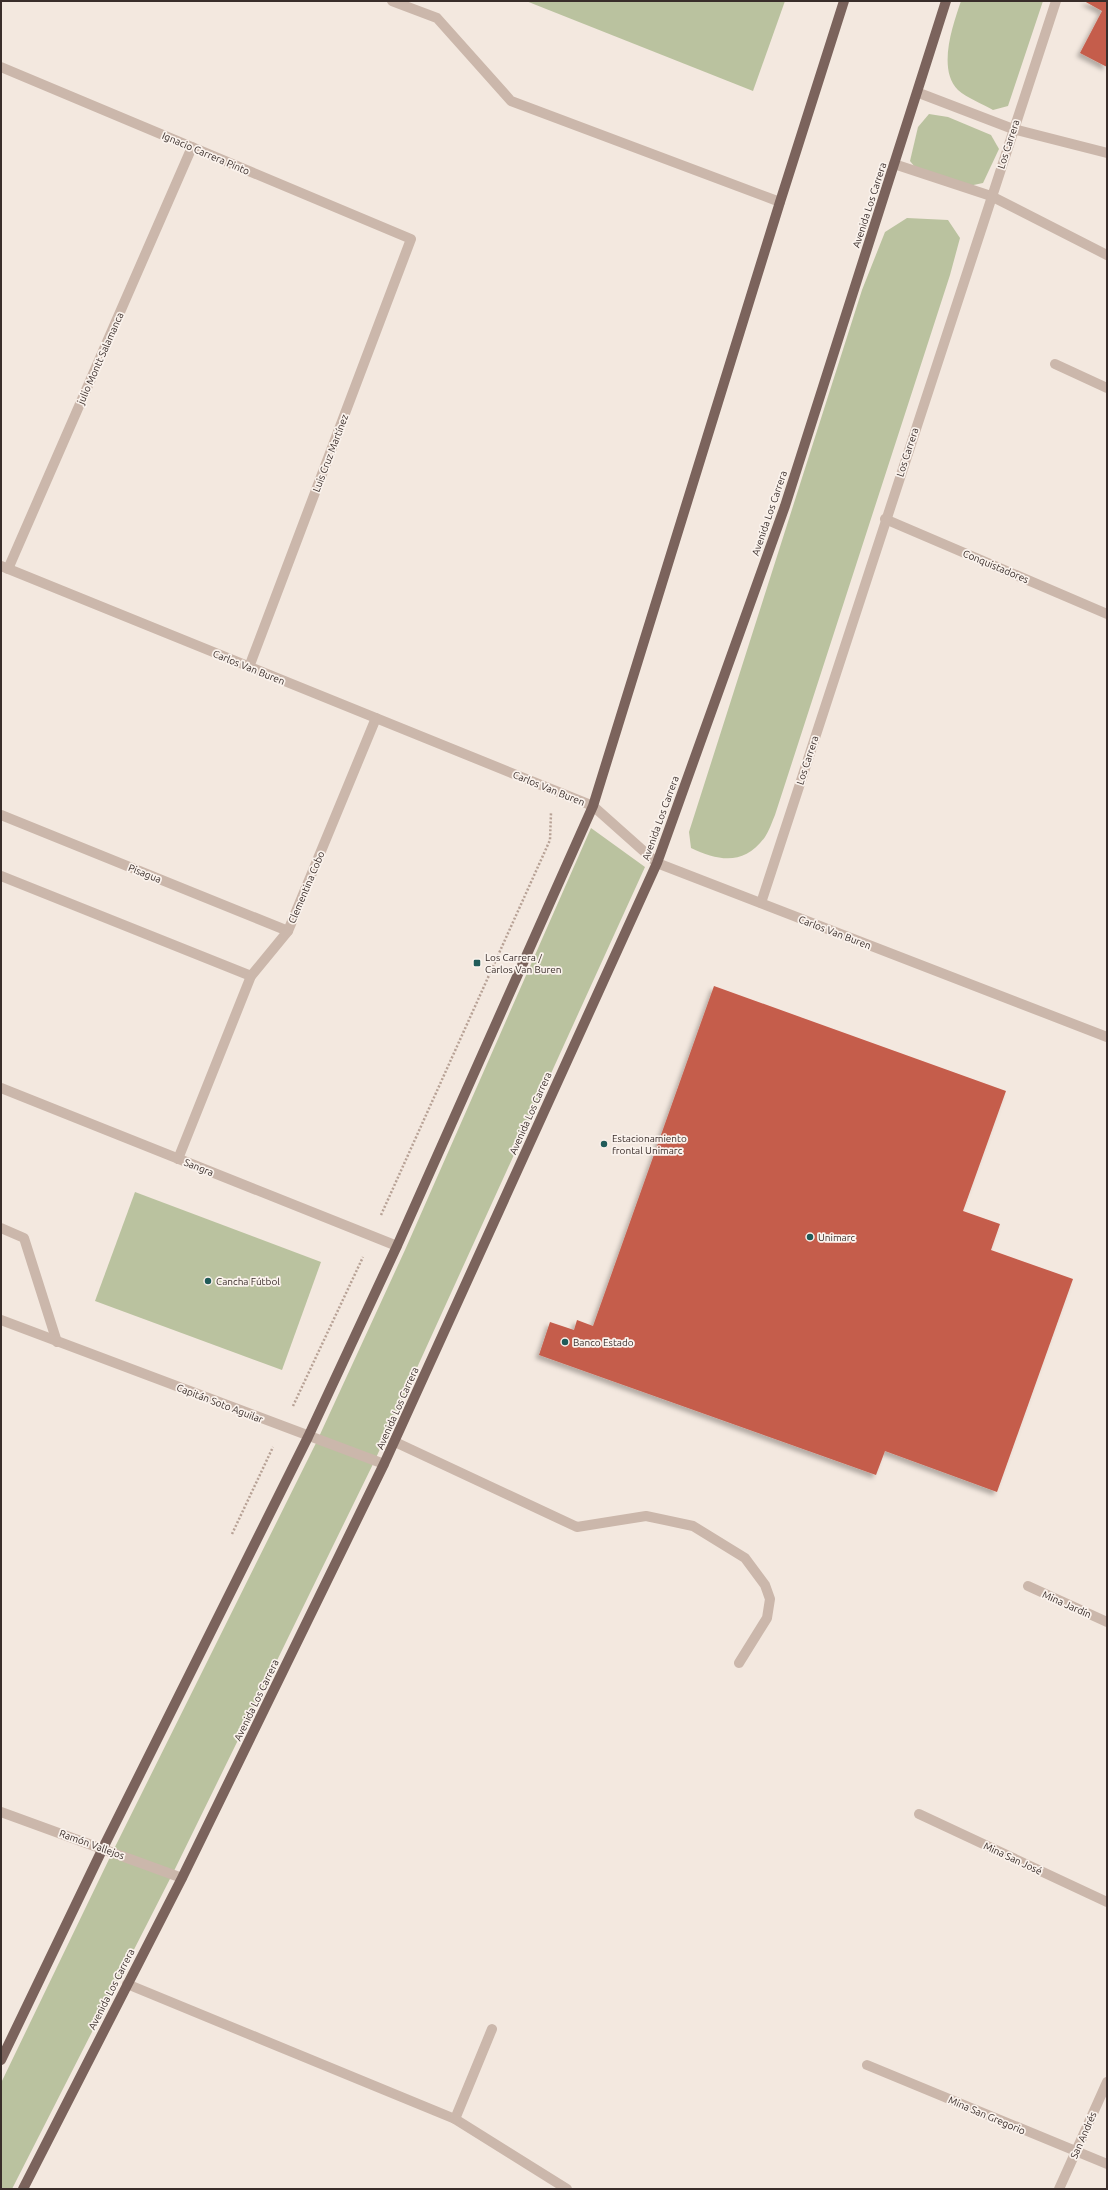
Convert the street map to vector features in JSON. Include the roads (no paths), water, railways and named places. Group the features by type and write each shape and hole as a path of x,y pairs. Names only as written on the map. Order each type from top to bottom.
{"main road":[{"path":"1,2060 103,1848 308,1437 396,1246 593,806 780,202 844,1"},
{"name":"Avenida Los Carrera","path":"23,2189 182,1878 395,1442 657,863 785,506 918,93 946,1"}],"street":[{"path":"392,1 437,18 511,101 780,202"},
{"name":"Los Carrera","path":"761,903 885,519 1056,1"},
{"name":"Ignacio Carrera Pinto","path":"1,68 411,239"},
{"path":"918,93 1013,129 1107,153"},
{"name":"julio Montt Salamanca","path":"5,567 192,147"},
{"path":"894,164 991,196 1107,255"},
{"name":"Luis Cruz Martínez","path":"249,667 411,239"},
{"path":"1055,364 1107,388"},
{"name":"Conquistadores","path":"885,519 1107,614"},
{"name":"Carlos Van Buren","path":"5,567 593,806 657,863 1107,1037"},
{"name":"Clementina Cobo","path":"178,1159 251,976 288,931 376,718"},
{"name":"Pisagua","path":"1,815 288,931"},
{"path":"1,876 251,976"},
{"name":"Sangra","path":"1,1088 396,1246"},
{"path":"1,1228 24,1238 57,1342"},
{"name":"Capitán Soto Aguilar","path":"1,1320 308,1437 384,1464"},
{"path":"395,1442 577,1527 646,1516 693,1526 745,1558 765,1585 770,1600 767,1618 739,1663"},
{"name":"Mina Jardín","path":"1028,1586 1107,1622"},
{"name":"Ramón Vallejos","path":"1,1812 182,1878"},
{"name":"Mina San José","path":"919,1814 1107,1902"},
{"path":"127,1984 455,2119 567,2189"},
{"path":"455,2119 492,2029"},
{"name":"Mina San Gregorio","path":"867,2065 1107,2164"},
{"name":"San Andrés","path":"1059,2189 1107,2082"}],"place":[{"name":"Los Carrera / Carlos Van Buren","path":"477,963"},
{"name":"Estacionamiento frontal Unimarc","path":"604,1144"},
{"name":"Unimarc","path":"810,1237"},
{"name":"Cancha Fútbol","path":"208,1281"},
{"name":"Banco Estado","path":"565,1342"}]}
